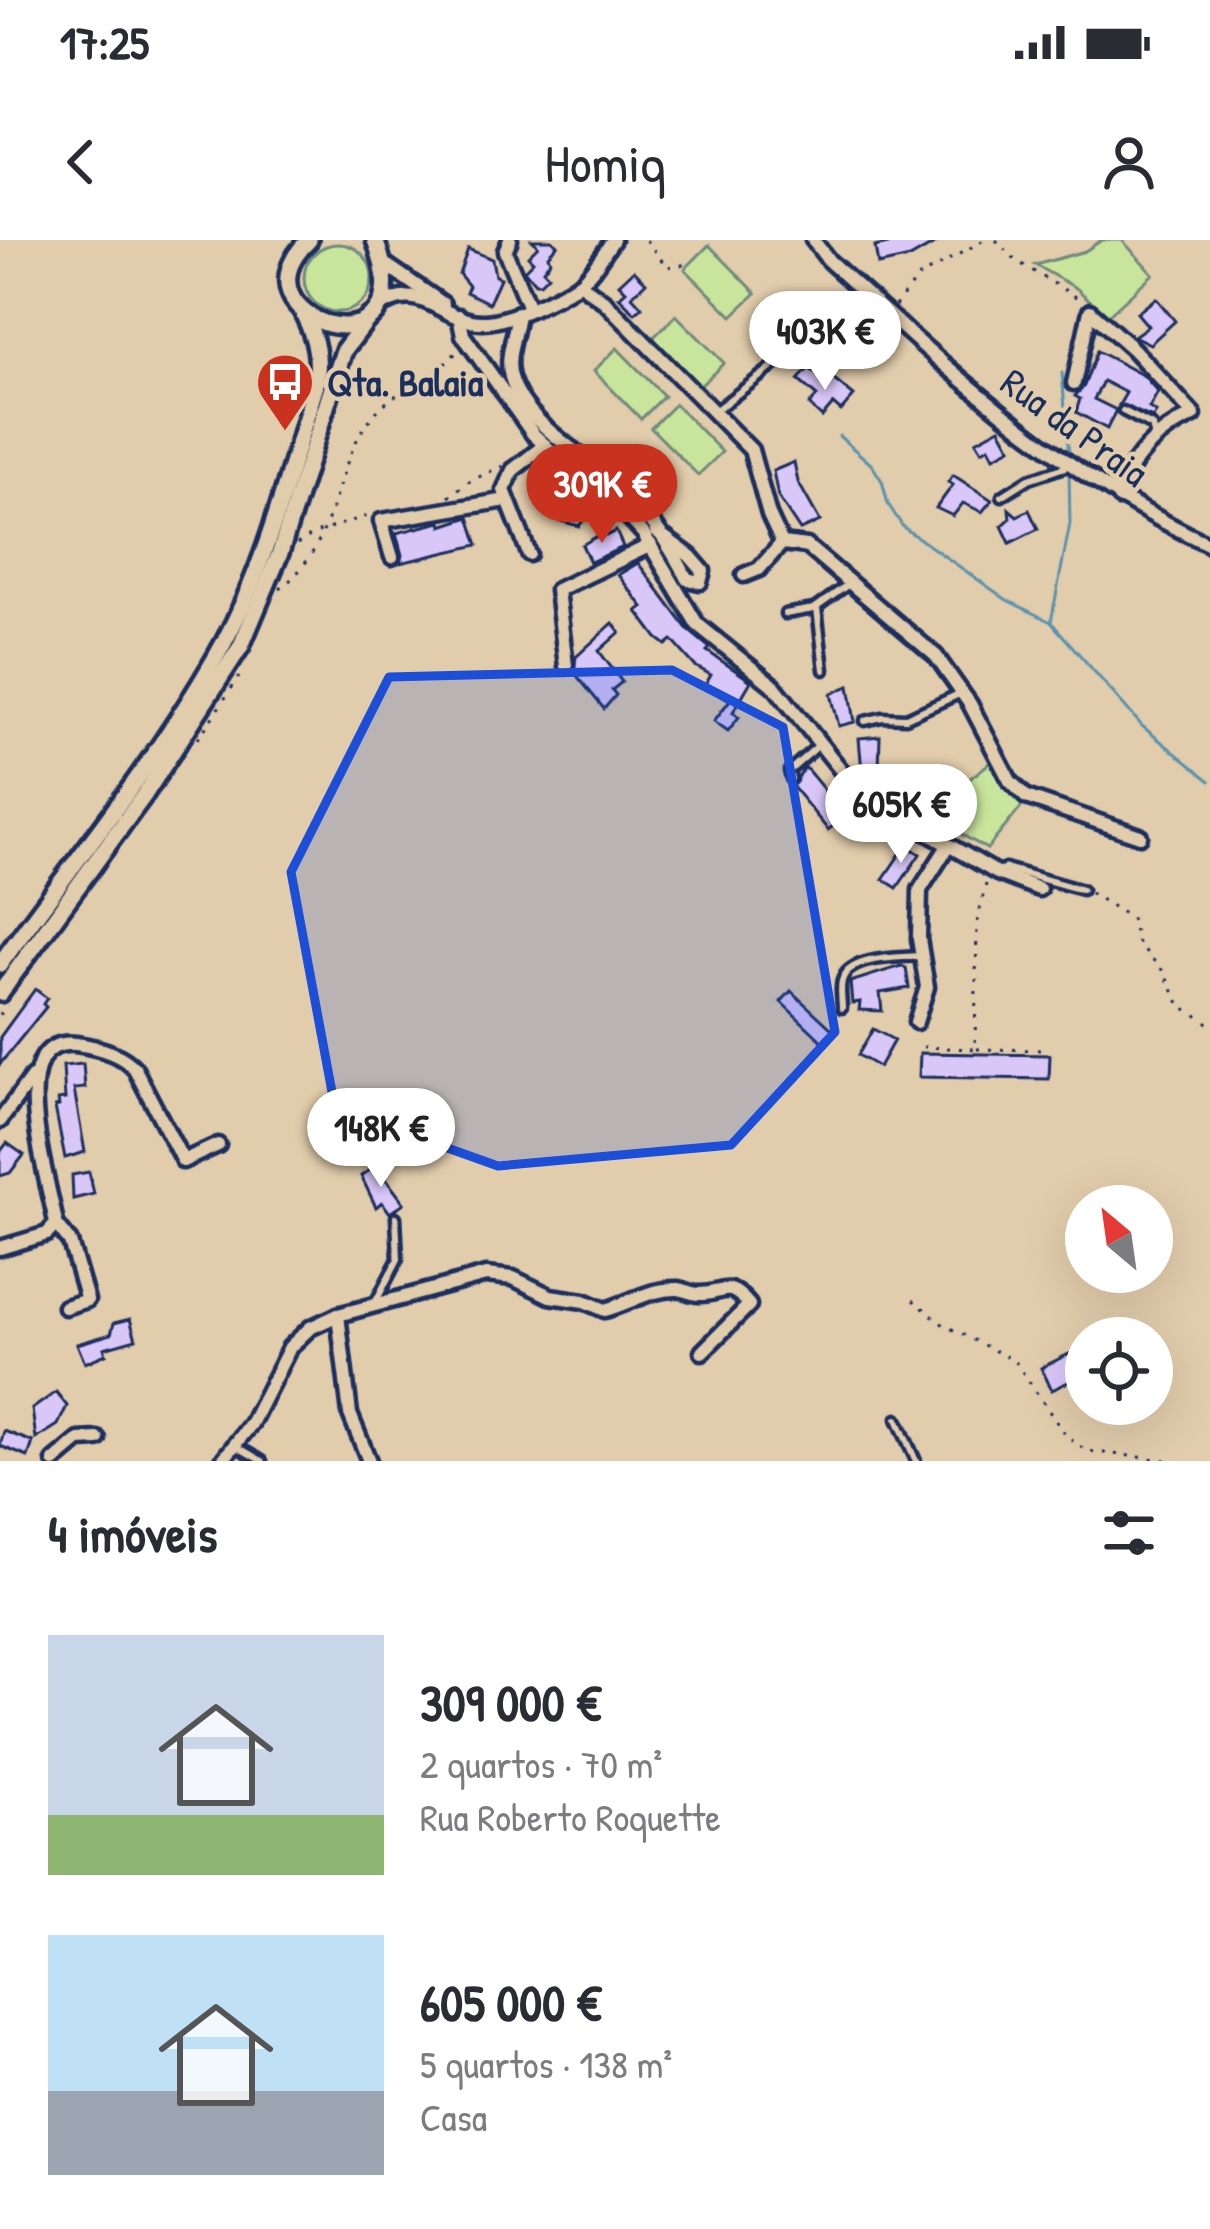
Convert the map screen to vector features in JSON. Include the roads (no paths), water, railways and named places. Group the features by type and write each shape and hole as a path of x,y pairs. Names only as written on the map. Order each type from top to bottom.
{"street":[{"path":"0,964 191,696 238,612 263,553 315,388 317,347 289,281 293,260 309,240"},
{"path":"510,240 505,251 524,311 510,356 511,378 526,402 577,456 628,495 656,531"},
{"path":"303,313 329,326 344,327 400,296 412,296 482,322 524,311 579,283 613,240"},
{"name":"Rua da Praia","path":"813,240 993,408 1071,468 1210,544"},
{"path":"0,993 145,794 242,646 280,554 344,350 386,287 377,249"},
{"path":"377,249 458,316 463,334 533,434 624,510 651,545 697,624 775,688 860,794 993,874 1040,889"},
{"path":"579,283 604,302 751,450 782,543"},
{"path":"1074,382 1090,311 1194,415 1210,422"},
{"path":"1119,498 1130,465 1176,422 1194,415"},
{"path":"529,554 507,500 506,479 545,445"},
{"path":"392,557 381,521 507,500"},
{"path":"744,575 760,569 782,543"},
{"path":"782,543 807,546 925,645 962,693 999,763 1026,796 1140,836"},
{"path":"566,666 557,590 651,545"},
{"path":"916,1022 927,987 920,890 948,846"},
{"path":"0,1120 48,1054 62,1045 76,1044 124,1057 135,1069 183,1161 218,1145"},
{"path":"32,1076 38,1136 56,1224 70,1242 87,1300 65,1307"},
{"path":"0,1248 47,1234 56,1224"},
{"path":"222,1461 236,1446 290,1347 310,1328 374,1304 486,1275 513,1278 550,1296 605,1310 636,1296 680,1289 698,1294 726,1288 739,1292 748,1305 702,1352"},
{"path":"338,1315 350,1414 369,1461"},
{"path":"54,1461 79,1440 98,1439"}],"lane":[{"path":"713,412 796,349"},
{"path":"1123,411 1152,427 1154,440"},
{"path":"1002,496 1029,479 1071,468"},
{"path":"785,614 817,608 850,583"},
{"path":"817,608 824,670"},
{"path":"865,721 906,718 962,693"},
{"path":"791,778 789,771 820,744"},
{"path":"993,874 1005,868 1082,890"},
{"path":"842,1009 847,971 860,964 924,955"},
{"path":"374,1304 398,1259 397,1217"},
{"path":"897,1419 916,1461"},
{"path":"236,1446 262,1461"}],"waterway":[{"path":"1062,373 1069,455"},
{"path":"839,436 872,465 903,527 1007,600 1051,622"},
{"path":"1069,471 1070,524 1051,622 1142,726 1210,781"}],"place":[{"name":"Qta. Balaia","path":"285,433"}]}
